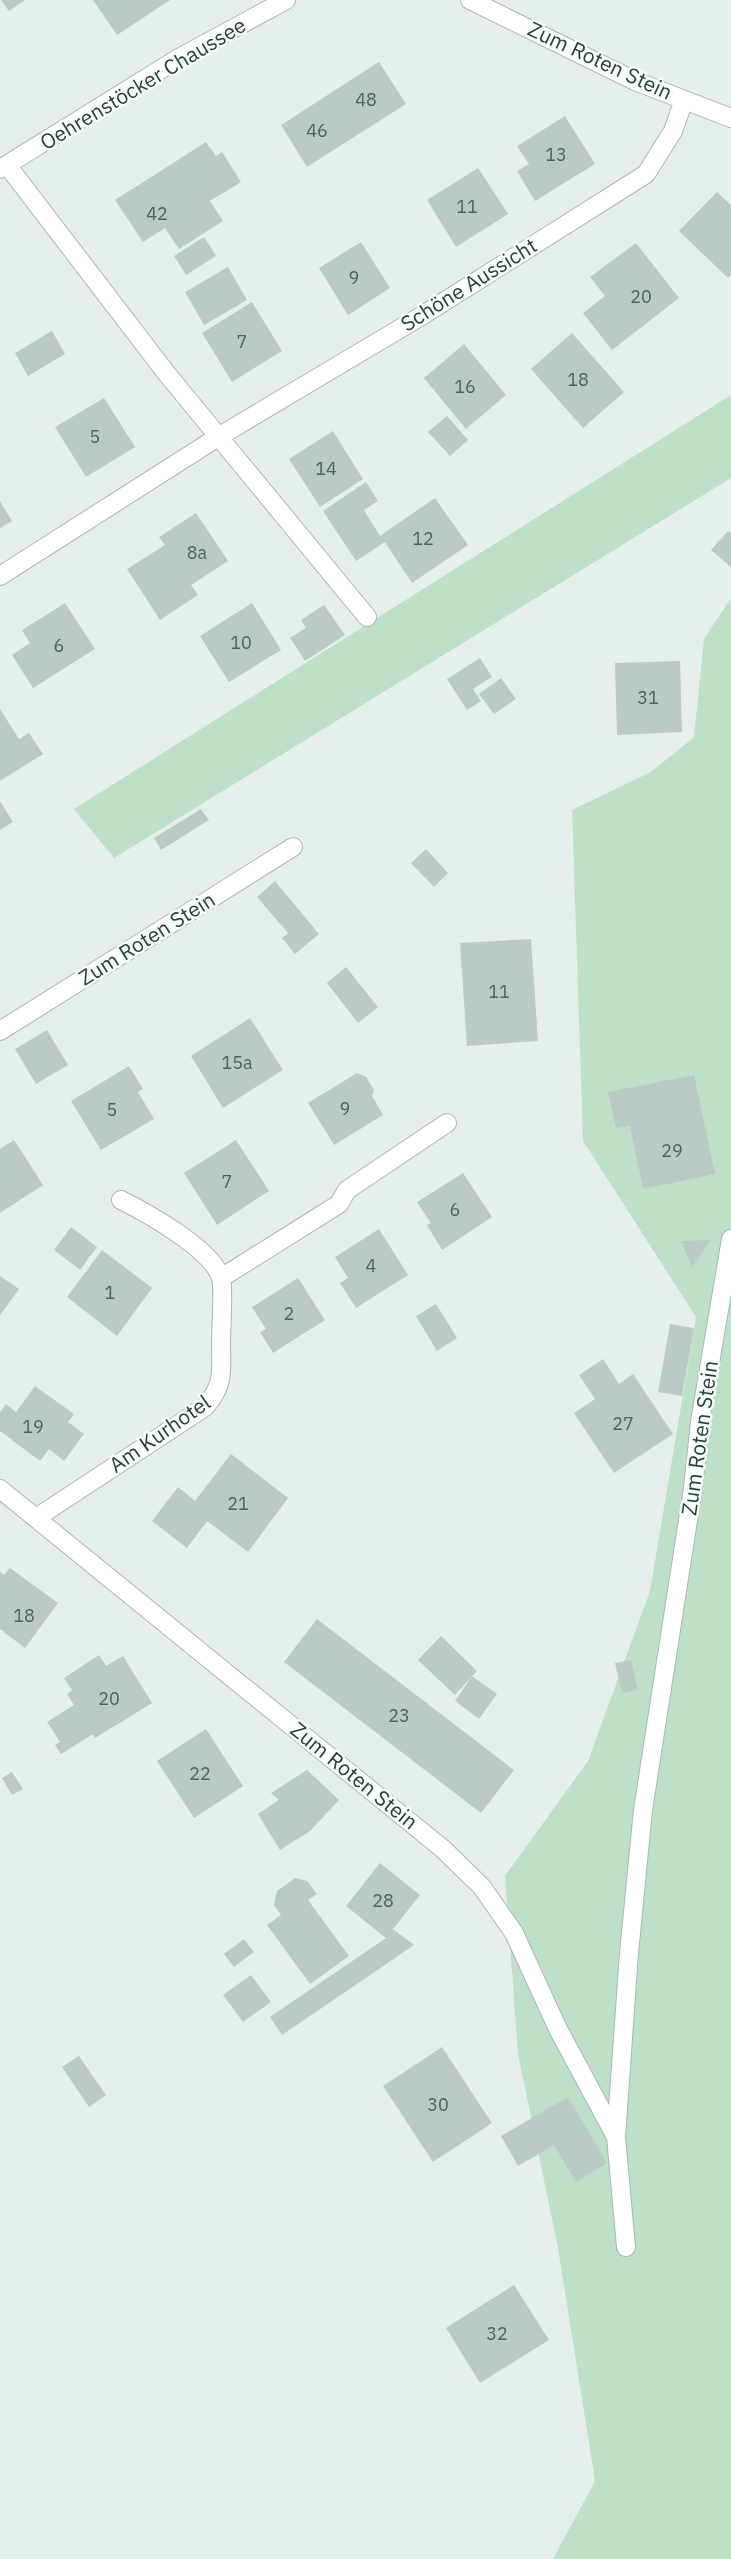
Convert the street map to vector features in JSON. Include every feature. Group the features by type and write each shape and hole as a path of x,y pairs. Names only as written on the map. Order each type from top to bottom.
{"street":[{"name":"Oehrenstöcker Chaussee","path":"3,167 179,58 286,0"},
{"name":"Zum Roten Stein","path":"470,0 635,81 731,118"},
{"name":"Schöne Aussicht","path":"0,576 218,437 423,315 645,174 674,131 684,100"},
{"path":"3,167 218,437 367,616"},
{"name":"Zum Roten Stein","path":"0,1031 293,847"},
{"path":"121,1200 149,1214 202,1252 220,1278 339,1204 347,1191 447,1123"},
{"name":"Zum Roten Stein","path":"626,2247 616,2137 629,1953 643,1810 693,1488 700,1422 731,1239"},
{"name":"Am Kurhotel","path":"36,1518 205,1407 218,1392 221,1371 220,1278"},
{"name":"Zum Roten Stein","path":"0,1489 444,1849 482,1887 514,1933 558,2029 616,2137"}],"green space":[{"path":"731,395 731,478 114,858 74,809"},
{"path":"731,598 731,2559 553,2559 595,2481 558,2248 518,2054 505,1876 588,1761 650,1591 696,1317 583,1141 572,810 651,772 694,737 704,639"}],"building":[{"path":"1,0 25,0 9,11"},
{"path":"93,0 170,0 117,35"},
{"path":"379,62 406,104 307,167 281,125"},
{"path":"565,116 595,164 535,201 517,171 529,164 517,146"},
{"path":"206,142 216,156 222,152 241,182 210,201 223,221 179,249 165,228 143,242 115,200"},
{"path":"478,168 508,214 456,247 427,200"},
{"path":"717,192 731,205 731,275 728,278 679,231"},
{"path":"204,237 216,256 186,275 174,256"},
{"path":"361,242 390,288 348,315 319,268"},
{"path":"636,243 679,298 612,350 583,313 605,296 590,277"},
{"path":"228,267 247,300 204,325 185,292"},
{"path":"252,302 282,351 232,382 202,333"},
{"path":"52,331 65,354 28,376 15,353"},
{"path":"572,333 624,392 583,428 531,369"},
{"path":"464,344 506,395 466,429 424,378"},
{"path":"104,398 135,447 86,477 55,427"},
{"path":"447,416 468,440 450,456 428,432"},
{"path":"333,431 363,479 320,507 289,459"},
{"path":"366,482 378,501 364,510 380,536 435,498 468,545 412,583 385,542 356,561 323,511"},
{"path":"0,501 12,521 0,528"},
{"path":"196,513 228,561 191,585 198,595 160,620 127,569 165,545 159,537"},
{"path":"728,531 731,533 731,567 711,550"},
{"path":"65,603 95,649 33,688 12,655 30,643 22,630"},
{"path":"252,603 281,650 229,682 200,636"},
{"path":"324,605 345,635 305,661 290,638 306,628 301,620"},
{"path":"480,658 492,677 473,689 481,701 467,710 447,679"},
{"path":"680,661 682,732 617,735 615,663"},
{"path":"501,678 516,699 494,714 479,694"},
{"path":"0,709 19,739 29,733 43,754 0,781"},
{"path":"0,801 13,822 0,830"},
{"path":"201,809 209,820 161,850 154,838"},
{"path":"426,849 448,873 434,887 411,863"},
{"path":"275,881 319,934 295,954 282,938 288,933 257,897"},
{"path":"531,939 538,1041 467,1046 460,943"},
{"path":"346,967 378,1007 358,1023 327,983"},
{"path":"250,1018 283,1070 223,1108 191,1056"},
{"path":"47,1030 68,1065 36,1084 15,1049"},
{"path":"129,1066 143,1089 138,1092 154,1119 101,1150 71,1101"},
{"path":"357,1073 366,1077 374,1090 372,1096 383,1115 334,1145 308,1103"},
{"path":"694,1075 715,1174 643,1189 630,1126 616,1128 608,1092"},
{"path":"14,1140 43,1185 0,1213 0,1149"},
{"path":"236,1140 269,1191 217,1225 184,1173"},
{"path":"463,1173 492,1217 442,1250 427,1225 431,1223 417,1202"},
{"path":"71,1227 97,1247 80,1270 54,1250"},
{"path":"379,1229 408,1275 356,1308 340,1283 348,1278 335,1257"},
{"path":"711,1240 692,1267 681,1241"},
{"path":"102,1250 152,1288 117,1336 67,1297"},
{"path":"0,1276 19,1289 0,1315"},
{"path":"298,1278 325,1320 273,1353 260,1332 266,1329 252,1307"},
{"path":"436,1304 457,1338 437,1351 416,1316"},
{"path":"670,1324 694,1328 682,1396 658,1392"},
{"path":"603,1359 619,1384 633,1374 673,1434 614,1473 574,1413 595,1399 579,1375"},
{"path":"35,1386 74,1414 68,1422 84,1434 64,1461 49,1449 40,1461 0,1431 0,1412 6,1404 16,1412"},
{"path":"231,1454 288,1498 248,1552 207,1521 187,1548 152,1521 178,1487 195,1501"},
{"path":"10,1568 58,1603 25,1648 0,1629 0,1572 4,1575"},
{"path":"317,1619 514,1770 481,1813 284,1662"},
{"path":"441,1636 477,1671 455,1695 418,1660"},
{"path":"99,1655 106,1666 123,1656 152,1703 95,1738 93,1734 61,1754 55,1745 60,1742 47,1722 74,1705 67,1694 72,1690 64,1678"},
{"path":"631,1660 638,1690 622,1693 615,1663"},
{"path":"472,1676 497,1694 479,1719 455,1701"},
{"path":"206,1729 243,1786 194,1818 157,1761"},
{"path":"307,1770 339,1800 310,1831 280,1850 258,1814 279,1800 271,1793"},
{"path":"12,1772 23,1789 12,1795 2,1778"},
{"path":"380,1863 420,1895 393,1929 414,1945 282,2035 270,2017 386,1938 346,1906"},
{"path":"295,1878 307,1881 317,1894 308,1900 349,1956 310,1984 267,1925 281,1915 274,1905 277,1891"},
{"path":"244,1939 254,1952 234,1967 224,1954"},
{"path":"251,1975 271,2002 243,2022 223,1995"},
{"path":"442,2047 492,2123 433,2162 383,2086"},
{"path":"79,2056 106,2095 89,2107 62,2067"},
{"path":"568,2097 607,2163 576,2182 554,2145 518,2166 501,2136"},
{"path":"514,2285 549,2340 480,2383 446,2328"}]}
